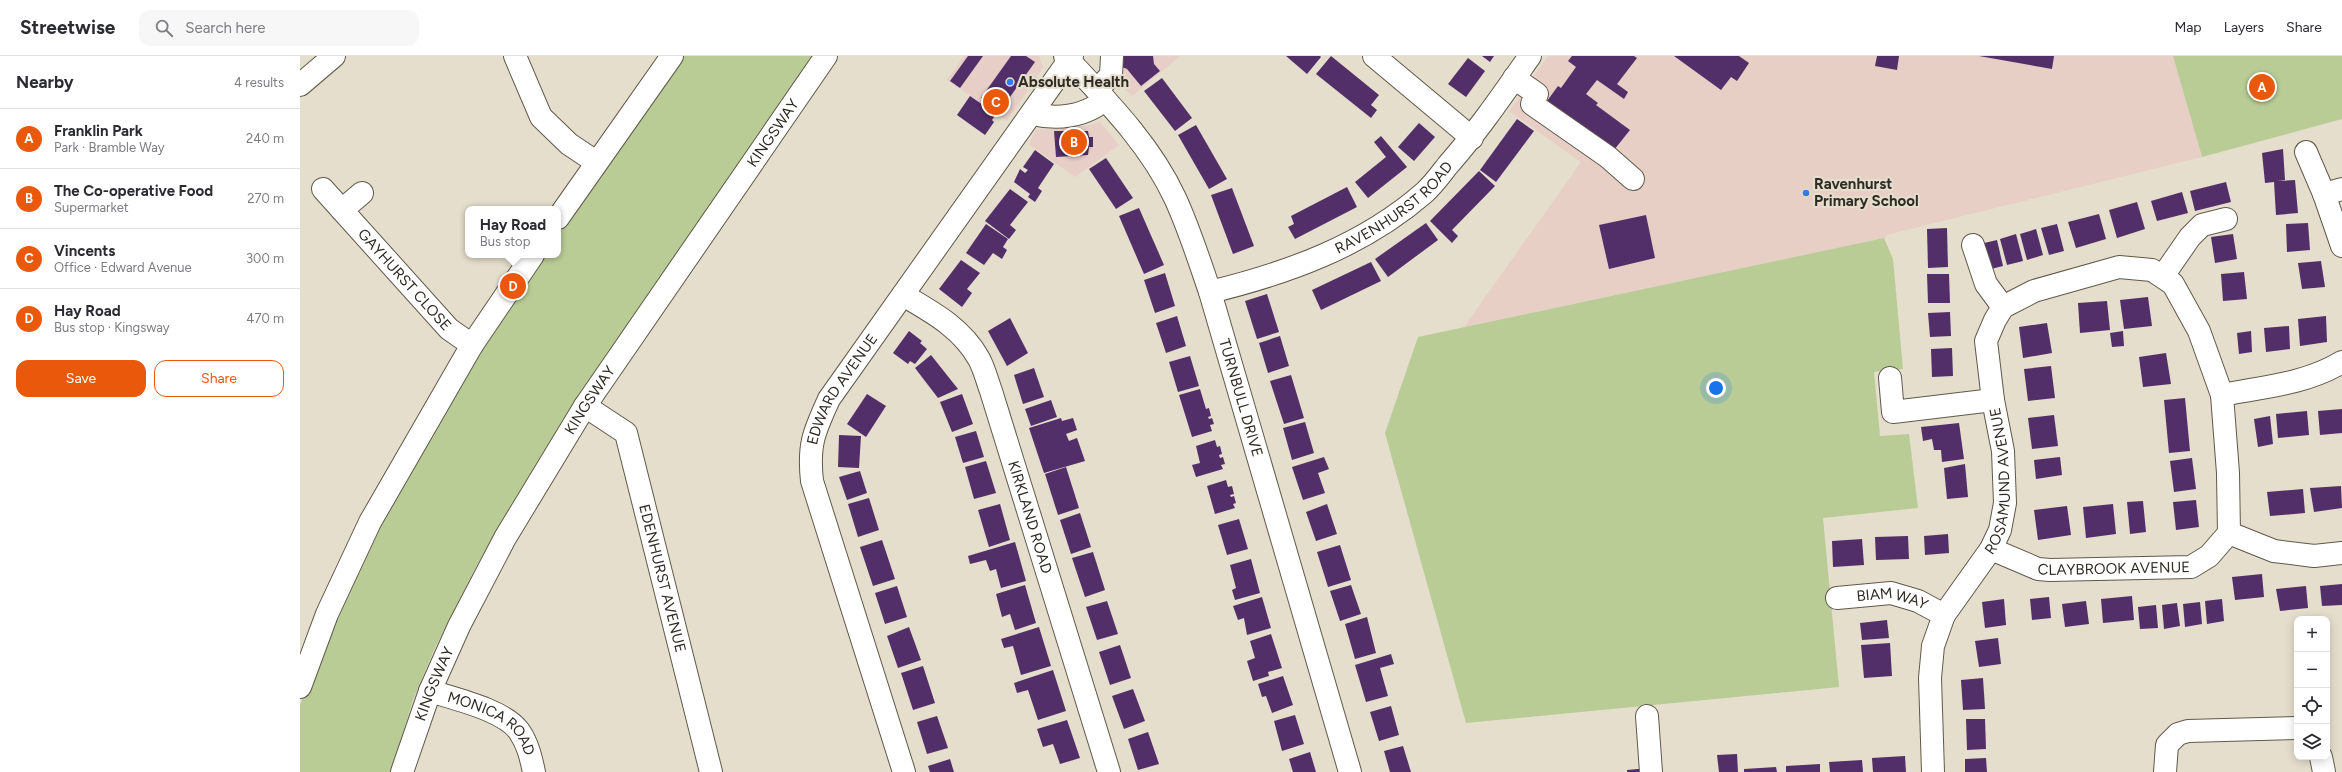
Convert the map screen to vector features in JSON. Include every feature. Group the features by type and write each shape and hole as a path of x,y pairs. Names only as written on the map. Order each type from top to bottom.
{"street":[{"path":"300,85 334,56"},
{"path":"515,56 541,117 569,144 596,162"},
{"path":"561,214 672,56"},
{"name":"KINGSWAY","path":"402,772 430,691 459,626 505,538 585,406 826,56"},
{"path":"1032,114 1050,118 1067,118 1097,106 1111,75 1112,56"},
{"path":"1374,56 1472,138"},
{"name":"RAVENHURST ROAD","path":"1210,292 1259,280 1313,260 1347,246 1380,227 1426,192 1472,138 1530,56"},
{"name":"TURNBULL DRIVE","path":"1069,57 1138,139 1174,196 1210,292 1350,772"},
{"name":"EDWARD AVENUE","path":"904,772 812,481 809,458 813,435 829,399 1032,114 1069,57"},
{"path":"1514,78 1537,94 1532,104 1608,157 1633,179"},
{"path":"2306,152 2333,192 2342,246"},
{"name":"GAYHURST CLOSE","path":"323,189 449,329 472,345"},
{"path":"342,210 362,193"},
{"path":"2163,276 2190,237 2202,225 2226,219"},
{"path":"1973,245 1986,284 2003,307 2034,291 2119,267 2152,270 2173,284 2199,330 2222,395 2228,473 2229,533 2274,551 2314,556 2342,553"},
{"path":"300,687 327,614 370,522 472,345 531,258"},
{"name":"KIRKLAND ROAD","path":"903,295 939,316 962,335 979,359 991,391 1109,772"},
{"name":"ROSAMUND AVENUE","path":"1933,772 1930,678 1933,646 1944,615 1991,549 2000,530 2005,503 2004,450 1993,400 1986,341 1995,320 2003,307"},
{"path":"2222,395 2305,379 2328,370 2342,362"},
{"path":"1890,378 1893,412 1993,400"},
{"name":"EDENHURST AVENUE","path":"585,406 626,433 711,772"},
{"name":"CLAYBROOK AVENUE","path":"1991,549 2011,559 2044,570 2191,567 2209,556 2229,533"},
{"name":"BIAM WAY","path":"1837,598 1891,593 1918,601 1944,615"},
{"name":"MONICA ROAD","path":"430,691 503,717 519,730 530,751 534,772"},
{"path":"1647,716 1651,772"},
{"path":"2166,772 2167,746 2178,734 2188,731 2294,728"},
{"path":"2322,760 2324,772"}],"shaded area":[{"path":"964,56 1039,56 1043,68 1007,121 947,80"},
{"path":"1121,56 1180,56 1132,96 1125,89"},
{"name":"Ravenhurst Primary School","path":"1548,56 2173,56 2202,157 1890,234 1884,238 1464,327 1581,162 1509,111"},
{"path":"1100,122 1119,145 1075,177 1029,144 1036,130 1086,126"}],"green space":[{"path":"680,56 815,56 576,402 478,563 434,650 413,700 391,772 300,772 300,705 331,623 379,518 536,258 561,258 561,222"},
{"path":"2173,56 2342,56 2342,119 2202,157"},
{"path":"1884,238 1893,259 1903,369 1874,372 1880,436 1909,434 1918,508 1823,518 1839,687 1466,723 1385,433 1418,337"}],"building":[{"path":"968,56 983,56 960,88 950,81"},
{"path":"1011,56 1026,56 1035,62 1000,111 981,98"},
{"path":"1121,56 1153,56 1154,64 1160,71 1141,86 1127,69 1122,67"},
{"path":"1286,56 1320,56 1321,57 1307,74"},
{"path":"1331,56 1379,95 1371,105 1377,110 1371,118 1316,74"},
{"path":"1482,56 1494,56 1490,62"},
{"path":"1572,56 1634,56 1637,58 1617,84 1628,92 1624,99 1597,80 1586,94 1598,103 1596,105 1630,130 1614,150 1547,101 1558,86 1561,88 1576,67 1568,61"},
{"path":"1674,56 1739,56 1749,63 1737,81 1731,77 1721,90"},
{"path":"1877,56 1899,56 1897,70 1875,66"},
{"path":"1979,56 2054,56 2052,69"},
{"path":"1468,58 1485,71 1466,97 1448,84"},
{"path":"1162,78 1192,118 1175,131 1144,91"},
{"path":"970,96 996,114 992,120 994,122 985,135 957,115"},
{"path":"1517,119 1534,131 1496,182 1480,170"},
{"path":"1419,123 1435,137 1414,161 1398,147"},
{"path":"1196,125 1227,179 1209,189 1178,135"},
{"path":"1054,131 1088,131 1089,137 1093,137 1093,147 1089,147 1088,155 1056,157"},
{"path":"1381,136 1407,167 1368,198 1355,182 1386,157 1374,142"},
{"path":"2283,149 2285,180 2277,181 2295,180 2298,213 2276,215 2274,182 2265,183 2262,153"},
{"path":"1035,150 1054,164 1038,188 1042,191 1035,202 1028,197 1030,194 1014,182 1020,169 1025,173 1028,170 1023,167"},
{"path":"1106,158 1133,198 1116,209 1089,169"},
{"path":"1479,171 1495,186 1452,230 1458,236 1452,243 1430,221"},
{"path":"2226,182 2231,202 2195,211 2190,191"},
{"path":"1347,187 1357,207 1295,239 1288,227 1294,224 1291,216"},
{"path":"1232,188 1254,246 1233,254 1211,195"},
{"path":"1010,189 1028,202 1010,225 1016,230 1009,239 985,221"},
{"path":"2182,192 2188,213 2157,221 2151,201"},
{"path":"2137,202 2145,229 2117,238 2109,210"},
{"path":"1139,208 1164,265 1144,274 1119,216"},
{"path":"2099,214 2106,239 2076,248 2068,222"},
{"path":"1646,215 1655,258 1609,269 1599,225"},
{"path":"1426,223 1438,240 1388,277 1375,259"},
{"path":"2308,223 2310,250 2287,252 2286,224"},
{"path":"986,224 1008,239 1003,247 1007,250 1002,259 993,253 984,265 966,253"},
{"path":"2057,224 2064,251 2049,255 2041,228"},
{"path":"1947,228 1948,267 1928,268 1927,229"},
{"path":"2036,229 2043,255 2027,260 2020,234"},
{"path":"2016,234 2023,261 2007,265 2000,239"},
{"path":"2233,234 2237,259 2215,263 2211,237"},
{"path":"1997,240 2003,266 1987,270 1980,244"},
{"path":"961,260 980,273 967,289 972,293 962,307 939,289"},
{"path":"2321,261 2325,287 2302,289 2298,263"},
{"path":"1371,262 1381,281 1321,310 1312,290"},
{"path":"2244,272 2247,299 2223,301 2221,274"},
{"path":"1165,273 1175,306 1155,313 1144,280"},
{"path":"1927,274 1949,274 1950,303 1928,303"},
{"path":"1267,294 1279,332 1257,339 1245,301"},
{"path":"2148,297 2152,326 2124,329 2120,300"},
{"path":"2107,301 2110,330 2080,333 2078,303"},
{"path":"1950,312 1951,336 1930,337 1928,313"},
{"path":"1177,316 1186,346 1166,353 1156,323"},
{"path":"2326,316 2327,342 2300,346 2298,319"},
{"path":"1010,318 1028,353 1007,366 988,331"},
{"path":"2047,323 2052,353 2023,358 2019,327"},
{"path":"2289,326 2290,349 2266,352 2264,328"},
{"path":"909,331 922,341 920,343 927,349 915,364 910,361 908,364 893,353"},
{"path":"2123,331 2124,346 2112,347 2110,333"},
{"path":"2251,331 2252,352 2239,354 2237,333"},
{"path":"1280,336 1289,366 1268,373 1259,343"},
{"path":"1952,348 1953,376 1932,377 1931,349"},
{"path":"2166,353 2171,384 2143,387 2139,357"},
{"path":"931,355 958,389 938,398 915,368"},
{"path":"1190,356 1199,386 1178,392 1169,362"},
{"path":"2051,366 2055,398 2028,401 2024,369"},
{"path":"1034,368 1044,397 1023,404 1014,375"},
{"path":"1291,375 1304,418 1284,424 1270,381"},
{"path":"1200,389 1206,409 1209,408 1211,416 1208,417 1209,419 1212,418 1214,424 1210,425 1212,431 1192,437 1179,395"},
{"path":"867,394 886,406 866,437 847,424"},
{"path":"962,394 973,424 952,432 940,402"},
{"path":"2185,398 2190,451 2169,453 2164,400"},
{"path":"1051,400 1057,417 1031,426 1025,409"},
{"path":"2342,409 2342,433 2320,435 2318,411"},
{"path":"2307,411 2309,435 2278,438 2276,414"},
{"path":"2054,415 2058,446 2032,449 2028,418"},
{"path":"2270,416 2273,444 2258,447 2254,419"},
{"path":"1061,418 1062,421 1073,418 1077,430 1066,434 1069,441 1077,438 1085,461 1044,473 1029,428"},
{"path":"1305,422 1314,453 1292,460 1283,428"},
{"path":"1959,423 1964,459 1942,462 1941,450 1934,450 1932,439 1923,441 1921,427"},
{"path":"976,431 984,457 963,463 955,437"},
{"path":"839,435 861,436 859,468 838,467"},
{"path":"1215,440 1217,447 1220,446 1222,454 1219,455 1220,458 1223,457 1225,464 1221,465 1223,469 1196,477 1192,465 1200,463 1196,446"},
{"path":"1324,457 1329,469 1318,473 1325,493 1303,500 1292,467"},
{"path":"2060,457 2062,475 2036,479 2034,460"},
{"path":"2192,458 2196,489 2174,492 2170,461"},
{"path":"986,461 996,493 974,499 965,467"},
{"path":"1965,464 1968,497 1947,499 1944,468"},
{"path":"1066,467 1079,508 1058,515 1045,474"},
{"path":"860,471 867,493 847,500 839,477"},
{"path":"1226,480 1228,487 1232,486 1234,494 1230,495 1231,497 1234,496 1236,503 1233,504 1235,508 1215,514 1207,486"},
{"path":"2341,486 2342,508 2314,512 2310,488"},
{"path":"2303,489 2305,513 2270,516 2267,492"},
{"path":"869,498 879,530 858,537 848,504"},
{"path":"2196,500 2199,527 2176,530 2173,502"},
{"path":"2143,501 2146,532 2130,534 2127,502"},
{"path":"1000,504 1010,540 989,547 978,510"},
{"path":"1327,504 1337,534 1316,541 1306,512"},
{"path":"2113,504 2116,534 2086,538 2083,507"},
{"path":"2067,506 2071,535 2038,540 2034,510"},
{"path":"1080,513 1091,547 1071,554 1060,520"},
{"path":"1239,519 1248,549 1227,555 1218,525"},
{"path":"1948,534 1949,553 1925,555 1924,536"},
{"path":"1908,536 1909,559 1876,560 1875,537"},
{"path":"1862,539 1864,565 1833,567 1832,541"},
{"path":"882,540 895,579 873,586 860,547"},
{"path":"1015,542 1026,581 1001,588 996,569 990,571 986,560 970,564 968,556"},
{"path":"1340,545 1351,580 1328,587 1317,552"},
{"path":"1093,552 1105,590 1085,597 1072,558"},
{"path":"1251,559 1260,593 1235,600 1232,590 1236,588 1230,565"},
{"path":"2262,574 2264,597 2235,600 2232,577"},
{"path":"2342,584 2342,605 2322,606 2320,586"},
{"path":"1025,585 1036,623 1015,630 1010,614 1002,617 996,594"},
{"path":"1351,585 1361,614 1340,621 1330,591"},
{"path":"897,586 907,617 885,624 875,593"},
{"path":"2306,586 2308,608 2280,611 2276,589"},
{"path":"2132,596 2134,620 2103,623 2101,599"},
{"path":"1262,597 1271,628 1247,635 1244,618 1238,620 1233,606"},
{"path":"2049,597 2051,618 2032,620 2030,599"},
{"path":"2004,599 2006,625 1985,628 1982,602"},
{"path":"2222,599 2224,621 2207,624 2205,601"},
{"path":"1107,601 1118,634 1097,640 1086,607"},
{"path":"2086,601 2089,624 2065,627 2062,604"},
{"path":"2200,602 2202,624 2185,627 2183,604"},
{"path":"2177,603 2180,626 2164,629 2162,605"},
{"path":"2156,605 2158,628 2140,629 2138,607"},
{"path":"1367,617 1376,653 1355,659 1345,624"},
{"path":"1887,620 1889,638 1862,640 1860,623"},
{"path":"909,627 921,660 898,668 887,636"},
{"path":"1039,627 1051,666 1021,675 1013,646 1004,648 1001,639"},
{"path":"1271,634 1282,668 1268,672 1269,676 1253,681 1247,661 1255,658 1250,641"},
{"path":"1998,638 2001,664 1979,667 1975,641"},
{"path":"1890,643 1892,676 1864,678 1861,645"},
{"path":"1120,645 1131,678 1110,685 1099,652"},
{"path":"1391,654 1394,664 1380,668 1388,696 1366,702 1355,665"},
{"path":"923,666 935,703 913,710 901,673"},
{"path":"1053,670 1066,711 1038,720 1028,690 1017,693 1014,683"},
{"path":"1283,676 1293,705 1272,713 1266,696 1262,697 1258,684"},
{"path":"1983,678 1985,709 1963,710 1961,680"},
{"path":"1133,689 1145,721 1124,729 1112,696"},
{"path":"1391,706 1399,735 1379,741 1370,712"},
{"path":"1295,715 1304,744 1282,751 1274,721"},
{"path":"937,716 948,748 927,754 917,722"},
{"path":"1966,719 1985,719 1986,749 1967,750"},
{"path":"1067,720 1080,758 1060,764 1053,744 1043,747 1037,729"},
{"path":"1148,732 1159,764 1138,770 1128,739"},
{"path":"1403,746 1411,772 1390,772 1384,751"},
{"path":"1310,752 1316,772 1293,772 1289,759"},
{"path":"1737,754 1738,772 1719,772 1717,755"},
{"path":"1905,756 1906,772 1873,772 1872,758"},
{"path":"1986,758 1987,772 1965,772 1965,759"},
{"path":"950,759 954,772 930,772 928,766"},
{"path":"1862,760 1863,772 1830,772 1829,762"},
{"path":"1820,764 1820,772 1786,772 1786,766"},
{"path":"1776,767 1777,772 1744,772 1744,769"},
{"path":"1648,768 1648,772 1627,772 1627,770"}],"place":[{"name":"Absolute Health","path":"1010,82"},
{"name":"Franklin Park","path":"2262,87"},
{"name":"Vincents","path":"996,102"},
{"name":"The Co-operative Food","path":"1074,142"},
{"name":"Ravenhurst Primary School","path":"1806,193"},
{"name":"Hay Road","path":"513,286"}]}
